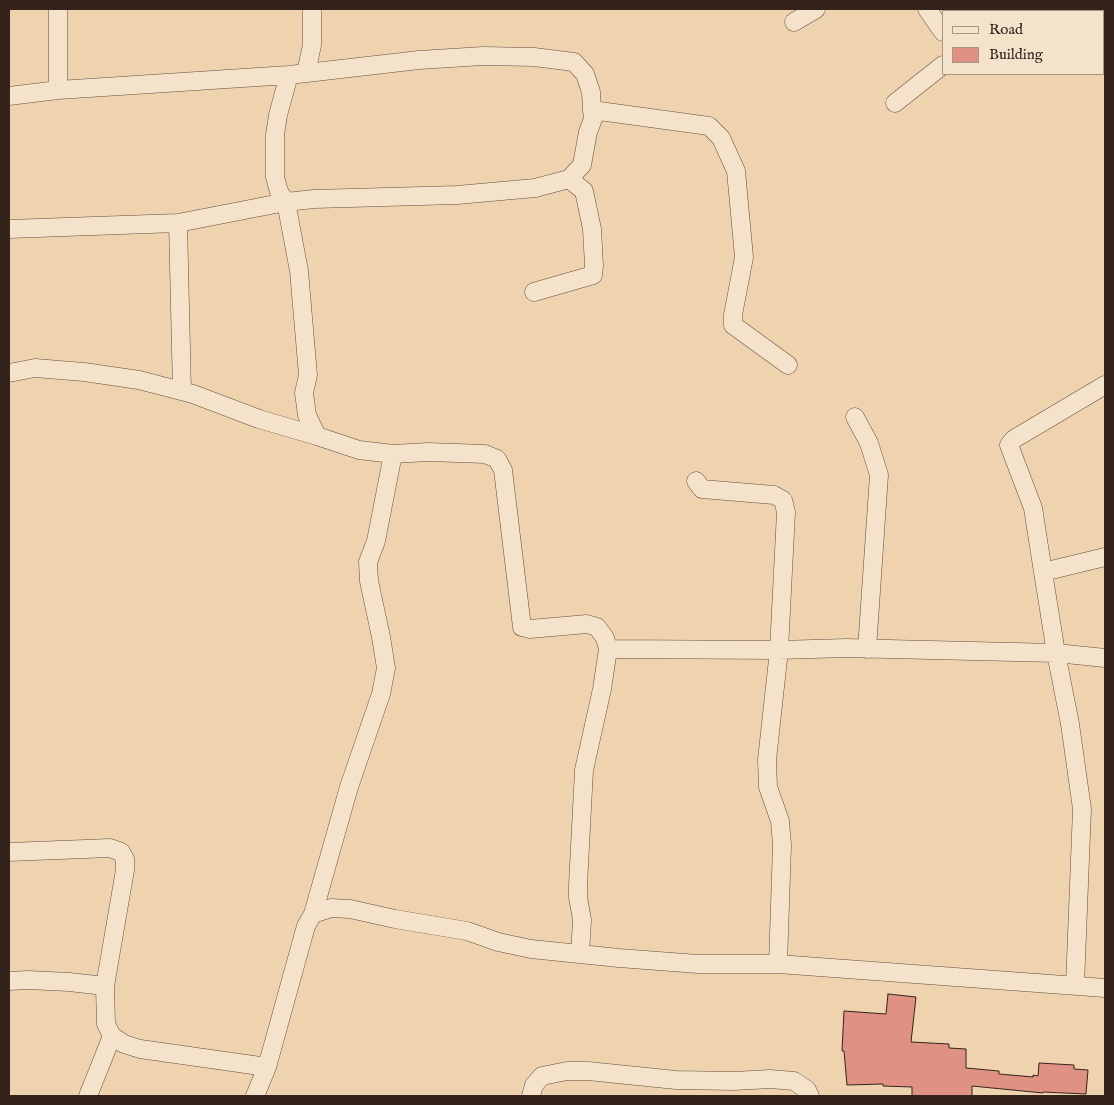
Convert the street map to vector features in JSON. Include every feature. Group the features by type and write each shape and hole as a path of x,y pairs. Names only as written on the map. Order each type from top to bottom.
{"street":[{"path":"58,9 58,90"},
{"path":"306,73 312,45 312,9"},
{"path":"794,22 816,9"},
{"path":"927,9 942,31"},
{"path":"9,96 58,90 289,76 419,60 483,56 534,57 574,62 585,74 591,92 592,119 586,139 582,165 584,191 592,230 594,266 592,275 534,292"},
{"path":"895,103 942,66"},
{"path":"289,76 278,115 275,135 275,177 279,192 286,202 300,290 308,375 304,393 307,415 316,436"},
{"path":"592,110 709,126 721,138 736,170 744,257 733,315 733,325 788,365"},
{"path":"9,229 178,223 286,202 314,199 475,193 535,188 568,179 582,165"},
{"path":"568,179 584,191"},
{"path":"178,223 182,391"},
{"path":"9,374 35,368 84,372 139,380 182,391 259,419 359,450 393,454 428,452 485,454 497,459 503,470 522,627 530,629 587,624 597,627 605,638 608,648 602,689 584,770 578,885 582,920 580,954"},
{"path":"1075,985 1082,809 1065,692 1056,653 1033,508 1009,445 1014,439 1105,386"},
{"path":"855,417 869,443 879,475 867,649"},
{"path":"256,1096 267,1067 306,926 313,914 349,787 382,694 386,668 382,637 369,581 368,562 376,540 393,454"},
{"path":"696,481 702,489 774,494 783,500 786,512 779,650 767,760 768,787 780,821 782,845 778,964"},
{"path":"1043,572 1105,557"},
{"path":"608,648 779,650 846,648 1056,653 1105,658"},
{"path":"9,852 110,848 121,852 125,859 125,870 105,986 106,1024 112,1036 124,1044 140,1049 267,1067"},
{"path":"313,914 331,908 350,908 395,919 467,931 498,942 580,954 698,964 778,964 1105,988"},
{"path":"9,981 44,981 105,986"},
{"path":"88,1096 112,1036"},
{"path":"531,1096 534,1085 542,1076 566,1071 588,1071 676,1080 734,1081 770,1079 794,1081 808,1090 810,1096"}],"building":[{"path":"888,994 916,997 911,1042 949,1044 949,1048 966,1049 966,1068 999,1071 999,1074 1033,1077 1033,1075 1038,1076 1039,1063 1074,1065 1074,1069 1088,1070 1086,1094 1043,1093 972,1086 972,1096 912,1096 912,1087 883,1086 883,1084 847,1085 844,1051 842,1051 844,1011 886,1014"}]}
